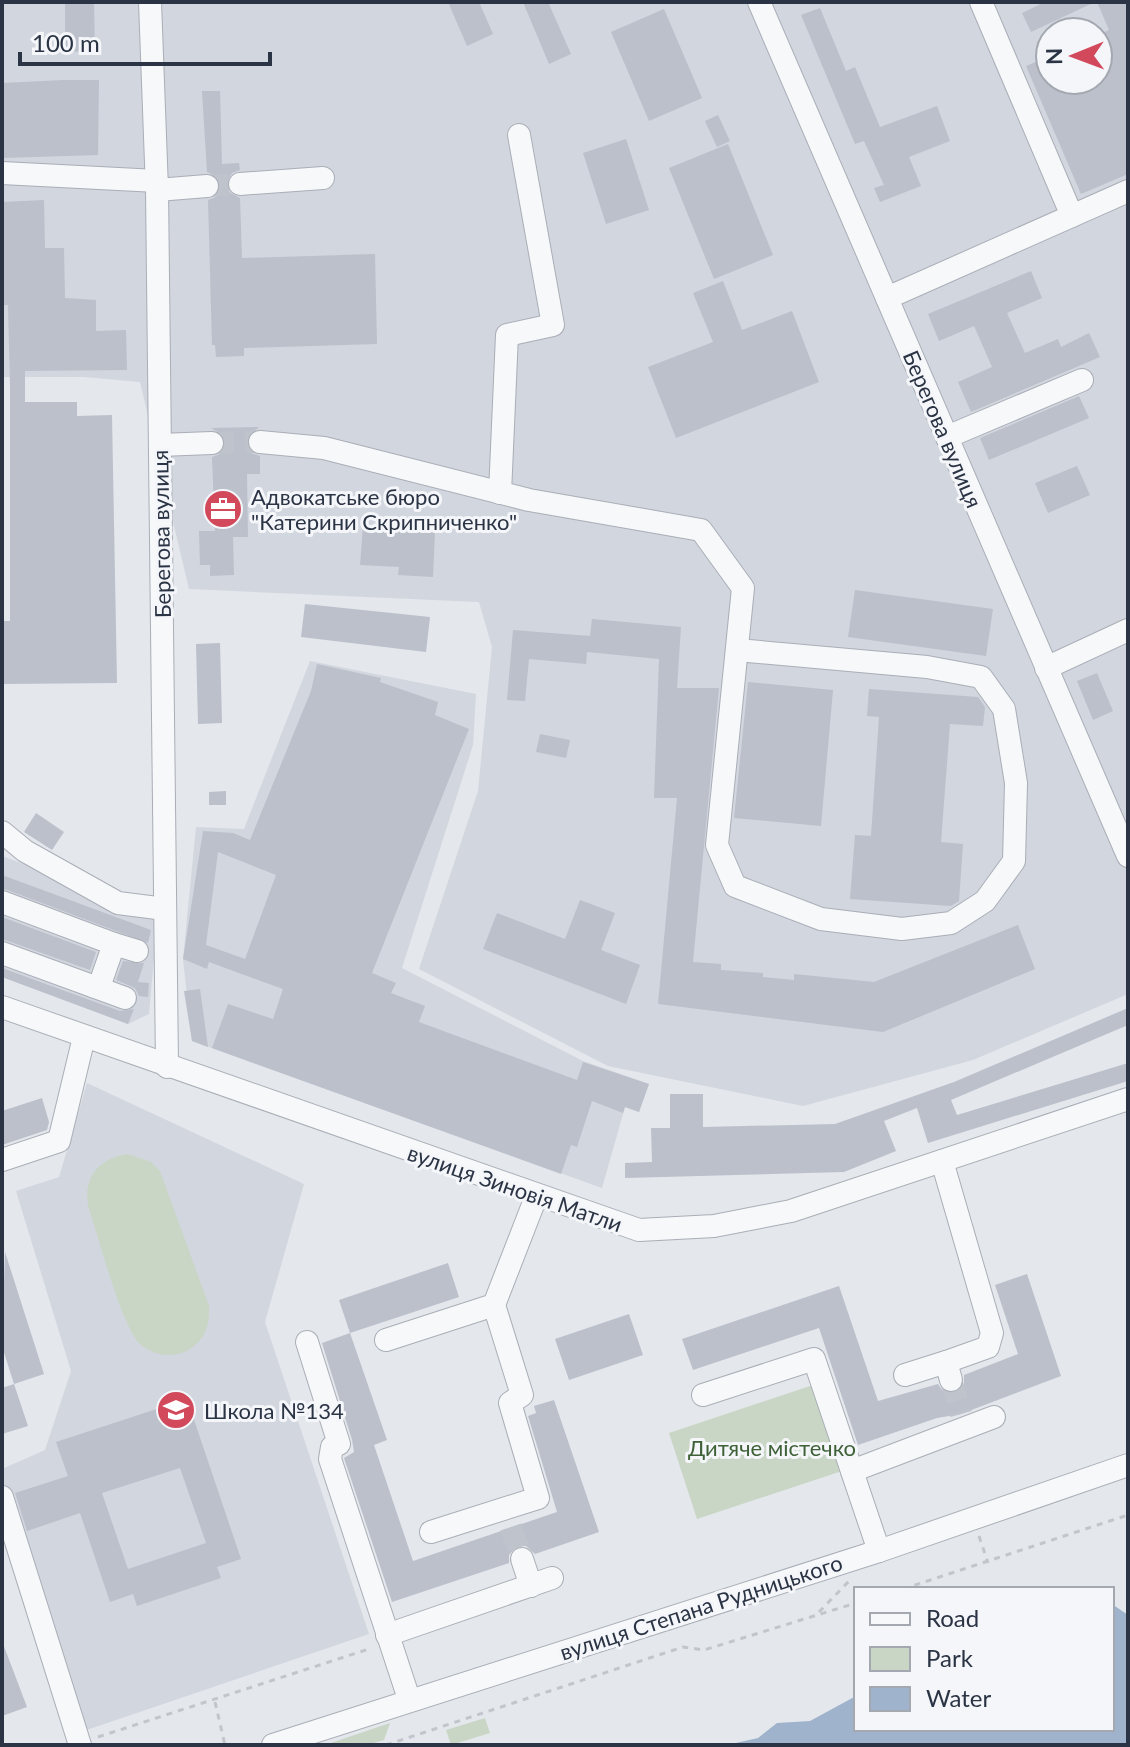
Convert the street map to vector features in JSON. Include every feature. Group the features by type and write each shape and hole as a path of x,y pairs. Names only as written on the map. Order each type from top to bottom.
{"street":[{"name":"Берегова вулиця","path":"150,2 157,185 167,1067"},
{"name":"Берегова вулиця","path":"759,2 1128,856"},
{"path":"981,2 1072,216"},
{"path":"500,493 507,335 553,325 519,135"},
{"path":"2,173 207,186"},
{"path":"240,184 323,178"},
{"path":"887,298 1128,191"},
{"path":"947,437 1082,380"},
{"path":"260,442 324,448 500,493 701,530 743,588 717,845 735,886 821,919 902,929 951,923 985,901 1014,861 1016,783 1004,709 981,677 927,667 737,650"},
{"path":"160,445 212,443"},
{"path":"1046,668 1128,630"},
{"path":"2,832 25,851 118,903 165,909"},
{"path":"2,902 137,951"},
{"path":"95,987 100,984 114,944"},
{"path":"2,953 125,998"},
{"name":"вулиця Зиновія Матли","path":"2,1007 536,1197 639,1230 714,1226 791,1211 1128,1099"},
{"path":"2,1160 59,1141 84,1037"},
{"path":"905,1375 949,1371 988,1347 992,1333 942,1161"},
{"path":"431,1532 508,1518 538,1498 510,1403 522,1395 494,1305 536,1197"},
{"path":"386,1340 494,1305"},
{"path":"307,1342 339,1444 332,1447 330,1459 409,1699"},
{"path":"703,1395 814,1359 879,1551"},
{"path":"852,1471 963,1421 994,1417"},
{"name":"вулиця Степана Рудницького","path":"273,1745 879,1551 1128,1465"},
{"path":"2,1497 77,1744"},
{"path":"522,1559 531,1586"},
{"path":"389,1638 552,1578"}],"path":[{"path":"910,1587 1128,1515"},
{"path":"973,1518 988,1563"},
{"path":"386,1745 683,1647 704,1650 854,1604"},
{"path":"77,1744 215,1701 389,1638"},
{"path":"215,1701 225,1745"}],"shaded area":[{"path":"2,2 1128,2 1128,994 973,1060 803,1106 608,1066 419,969 478,791 492,647 479,602 189,589 140,382 84,377 2,377"},
{"path":"310,661 476,694 473,745 402,968 583,1061 649,1084 639,1112 625,1107 602,1188 192,1041 183,959 196,827 244,829"},
{"path":"2,856 158,913 149,1014 128,1024 2,977"},
{"name":"Школа №134","path":"87,1083 304,1184 265,1322 369,1634 69,1736 2,1531 2,1469 45,1450 71,1371 16,1191 59,1177"}],"green space":[{"path":"127,1154 151,1162 160,1171 209,1306 208,1324 203,1335 190,1349 178,1354 164,1355 150,1351 132,1333 118,1300 89,1209 88,1189 94,1172 107,1161"},
{"name":"Дитяче містечко","path":"813,1385 842,1471 697,1519 669,1433"},
{"path":"485,1718 490,1733 451,1745 446,1730"},
{"path":"390,1723 384,1740 367,1745 325,1745"}],"water":[{"path":"1114,1605 1128,1615 1128,1745 727,1745 758,1738 777,1723 810,1721 854,1697 854,1731 1114,1731"}],"building":[{"path":"65,2 94,2 95,51 65,52"},
{"path":"448,2 479,2 493,34 467,46"},
{"path":"523,2 548,2 571,54 549,64"},
{"path":"1045,2 1095,2 1065,16 1034,16 1034,31 1031,32 1022,13"},
{"path":"1097,2 1128,2 1128,174 1081,194 1039,96 1114,96 1114,16 1103,16"},
{"path":"820,8 846,71 855,67 880,127 937,106 950,141 909,157 921,186 880,202 874,188 884,185 864,141 855,144 801,15"},
{"path":"664,9 702,98 649,121 611,32"},
{"path":"1034,63 1034,85 1026,66"},
{"path":"99,80 98,155 2,158 2,83"},
{"path":"202,91 220,91 222,164 239,163 240,170 232,173 226,184 229,192 240,198 242,258 375,254 377,344 244,348 244,356 216,357 215,345 212,345 208,200 216,197 221,186 218,177 207,172"},
{"path":"718,115 730,141 717,147 705,121"},
{"path":"626,139 649,210 606,224 583,153"},
{"path":"728,144 773,255 714,279 669,168"},
{"path":"44,200 45,248 64,248 65,298 96,300 96,331 126,330 127,370 25,371 25,402 77,402 77,416 112,415 117,683 2,684 2,621 10,621 10,385 8,305 2,305 2,202"},
{"path":"1031,271 1042,298 1007,313 1025,353 1058,339 1061,347 1089,333 1100,357 971,412 958,382 992,367 974,326 939,341 928,314"},
{"path":"723,281 742,330 792,311 819,382 676,438 648,367 713,342 693,293"},
{"path":"1079,396 1089,418 989,460 980,438"},
{"path":"259,427 246,440 251,453 260,456 260,474 247,474 248,537 233,537 234,575 210,576 210,565 200,565 199,531 215,531 212,457 220,454 226,443 223,435 211,428"},
{"path":"1077,466 1090,495 1048,513 1035,483"},
{"path":"363,526 435,531 433,577 398,575 399,567 360,565"},
{"path":"855,590 993,609 986,656 848,637"},
{"path":"305,604 430,617 426,652 301,637"},
{"path":"592,619 681,627 677,688 719,688 693,962 721,964 721,970 763,973 763,977 794,980 794,974 874,982 1018,925 1035,969 883,1032 658,1004 677,798 654,798 659,659 587,652 586,664 529,659 525,701 507,700 513,630 590,636"},
{"path":"220,643 222,723 198,724 196,644"},
{"path":"317,664 381,678 380,682 438,702 435,715 469,729 372,973 396,983 391,993 425,1006 419,1022 577,1080 583,1062 649,1084 639,1112 625,1107 623,1113 592,1101 577,1147 571,1145 561,1174 212,1048 228,1004 273,1019 283,989 209,962 207,969 183,959 203,831 233,833 250,840 311,691","holes":["218,852 276,875 245,959 206,945"]},
{"path":"1097,673 1113,711 1093,720 1077,681"},
{"path":"748,682 833,690 821,826 734,818"},
{"path":"869,689 978,697 985,707 983,726 950,724 941,842 963,844 959,901 951,906 850,899 855,835 871,836 879,717 867,716"},
{"path":"540,734 570,740 566,758 536,752"},
{"path":"226,791 226,805 209,805 209,792"},
{"path":"36,813 64,832 52,850 24,832"},
{"path":"2,875 151,930 148,943 2,888"},
{"path":"580,900 615,913 601,950 640,965 626,1004 483,949 497,913 565,939"},
{"path":"2,917 96,952 90,970 2,939"},
{"path":"123,961 144,963 138,982 149,983 148,997 139,996 135,988 116,980"},
{"path":"2,968 120,1011 134,1009 128,1024 2,977"},
{"path":"200,989 208,1047 192,1041 184,991"},
{"path":"1128,1008 1128,1025 951,1100 957,1115 1128,1063 1128,1081 928,1143 917,1108 884,1121 896,1151 844,1172 625,1178 625,1163 652,1162 651,1128 670,1128 670,1094 703,1094 703,1127 835,1124 954,1082"},
{"path":"42,1098 49,1122 47,1130 2,1145 2,1111"},
{"path":"5,1252 44,1374 14,1384 2,1346"},
{"path":"448,1263 459,1297 350,1333 339,1300"},
{"path":"1027,1274 1061,1376 961,1414 937,1418 858,1445 819,1328 693,1370 682,1339 839,1286 878,1401 938,1384 942,1390 954,1394 964,1384 964,1375 1018,1354 995,1285"},
{"path":"629,1314 643,1355 569,1380 555,1339"},
{"path":"350,1333 387,1440 374,1445 413,1561 557,1512 528,1416 536,1413 534,1406 554,1400 599,1532 535,1554 526,1546 517,1546 509,1555 509,1563 392,1602 344,1458 354,1452 352,1440 322,1343"},
{"path":"14,1384 28,1426 2,1434 2,1388"},
{"path":"187,1399 241,1559 217,1567 221,1578 137,1606 133,1594 110,1602 80,1513 27,1531 15,1493 68,1476 56,1442","holes":["180,1468 206,1543 128,1569 102,1493"]},
{"path":"2,1641 27,1707 2,1716"}],"tunnel":[{"path":"207,186 240,184"},
{"path":"212,443 260,442"},
{"path":"951,1380 961,1414"},
{"path":"511,1527 522,1559"}],"place":[{"name":"Адвокатське бюро \"Катерини Скрипниченко\"","path":"223,509"},
{"name":"Школа №134","path":"176,1410"}]}
